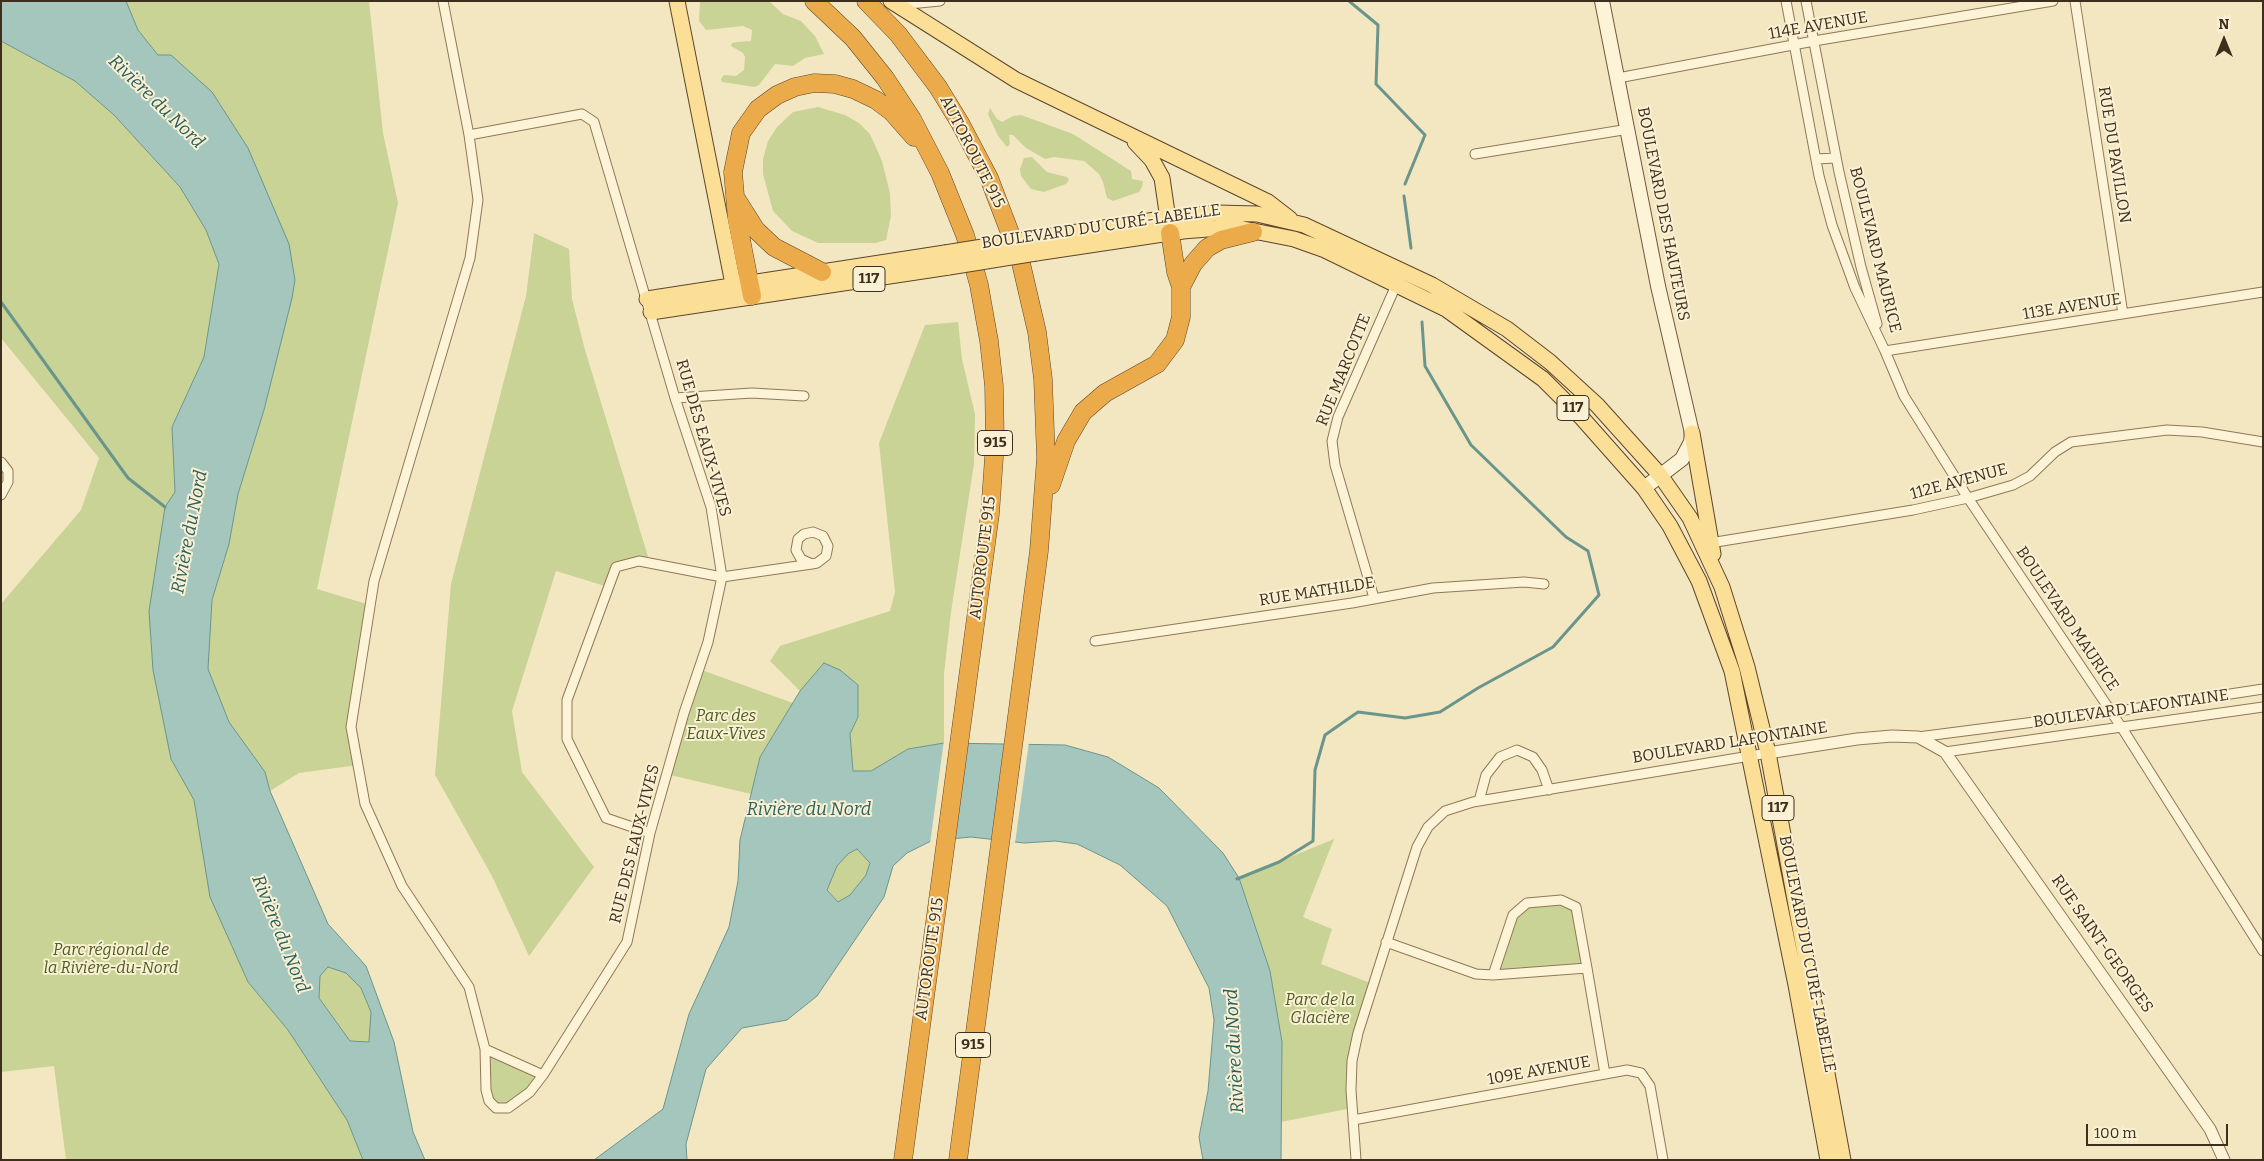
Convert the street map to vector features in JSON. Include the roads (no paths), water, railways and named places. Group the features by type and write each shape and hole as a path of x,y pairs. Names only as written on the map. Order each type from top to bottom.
{"highway":[{"name":"AUTOROUTE 915","path":"814,1 844,29 885,78 912,119 934,160 960,223 977,279 989,341 995,401 991,498 903,1160"},
{"name":"AUTOROUTE 915","path":"866,1 908,46 946,100 982,164 1011,231 1031,304 1042,363 1047,441 1044,504 1015,740 958,1160"},
{"path":"743,290 736,219 735,158 739,139 746,124 758,109 770,99 785,91 804,85 824,83 844,86 876,100 892,112 934,160"},
{"path":"736,199 756,230 767,241 788,256 822,272"},
{"path":"1044,504 1066,441 1082,412 1105,393 1151,368 1171,347 1180,322 1181,287 1176,272 1169,225"},
{"path":"1181,287 1193,264 1207,248 1220,240 1253,232"}],"main road":[{"path":"677,1 743,290"},
{"name":"BOULEVARD DES HAUTEURS","path":"1602,1 1629,129 1658,286 1692,433"},
{"path":"899,3 1016,80 1268,202 1293,222"},
{"path":"1130,136 1159,172 1165,190 1169,225"},
{"name":"BOULEVARD DU CURÉ-LABELLE","path":"743,290 947,260 1233,213 1257,214 1293,222 1324,233 1400,277 1543,379 1582,418 1644,488 1670,526 1709,605 1732,671 1751,756 1828,1160"},
{"name":"BOULEVARD DU CURÉ-LABELLE","path":"1169,225 1233,227 1283,237 1314,246 1452,296 1500,324 1550,362 1597,405 1660,475 1690,518 1722,586 1747,667 1768,753 1812,982 1843,1160"},
{"name":"BOULEVARD DU CURÉ-LABELLE","path":"743,290 822,272 947,260"},
{"name":"117","path":"649,306 743,290"},
{"path":"1644,488 1686,454 1692,433"},
{"path":"1692,433 1710,544 1722,586"},
{"path":"1796,985 1812,982"}],"street":[{"name":"RUE DES EAUX-VIVES","path":"442,1 469,135 478,200 470,258 374,581 351,727 365,804 402,886 469,987 485,1049 486,1090 489,1101 496,1108 508,1108 530,1092 543,1075 627,942 650,833 684,713 708,642 722,577 711,507 675,398 594,122 582,114 469,135"},
{"path":"899,3 940,1"},
{"name":"BOULEVARD MAURICE","path":"1786,1 1816,159 1832,225 1855,288 1904,396 1968,498 2112,712 2263,951"},
{"name":"BOULEVARD MAURICE","path":"1806,1 1836,158 1861,267 1885,351"},
{"name":"114E AVENUE","path":"1618,78 1814,41 2053,1"},
{"name":"RUE DU PAVILLON","path":"2075,1 2123,314"},
{"path":"1476,154 1629,129"},
{"name":"BOULEVARD MAURICE","path":"1816,159 1836,158"},
{"name":"RUE MARCOTTE","path":"1374,598 1335,465 1332,441 1338,417 1400,277"},
{"name":"113E AVENUE","path":"1885,351 2263,292"},
{"path":"675,398 752,394 804,396"},
{"name":"112E AVENUE","path":"1710,544 1913,510 1968,498 2013,485 2030,476 2054,452 2071,442 2167,430 2202,432 2263,442"},
{"path":"1,462 8,471 8,482 1,495"},
{"path":"650,833 606,818 567,739 567,700 616,567 639,561 722,577 812,564"},
{"name":"RUE MATHILDE","path":"1095,641 1433,588 1524,582 1544,584"},
{"name":"BOULEVARD LAFONTAINE","path":"1356,1160 1352,1061 1358,1033 1417,846 1428,827 1446,811 1479,801 1857,739 1892,736 1918,737 2262,692"},
{"name":"BOULEVARD LAFONTAINE","path":"1918,737 1945,752 2263,707"},
{"path":"1479,801 1486,774 1500,757 1517,750 1533,757 1542,770 1549,790"},
{"name":"RUE SAINT-GEORGES","path":"1945,752 2210,1128 2224,1160"},
{"path":"1493,975 1513,915 1527,903 1561,900 1576,906 1605,1074"},
{"path":"1386,942 1476,974 1493,975 1587,968"},
{"path":"485,1049 543,1075"},
{"name":"109E AVENUE","path":"1353,1120 1627,1070 1641,1073 1650,1086 1663,1160"}],"water":[{"name":"Rivière du Nord","path":"1,1 126,1 138,30 158,55 171,55 212,92 248,148 289,244 295,280 292,298 264,410 238,494 229,544 212,600 208,669 229,722 265,772 270,791 328,924 366,966 394,1042 413,1132 425,1160 363,1160 347,1120 288,1030 248,982 210,897 194,800 171,759 153,670 149,611 165,507 175,492 172,427 204,357 219,264 206,230 180,187 114,115 75,81 1,41","holes":["328,967 346,973 361,988 371,1012 369,1042 350,1041 319,998 320,976"]},
{"name":"Rivière du Nord","path":"824,663 840,670 858,685 858,717 850,734 853,771 871,771 908,749 944,743 1065,745 1108,757 1159,788 1223,853 1239,878 1270,971 1282,1042 1281,1160 1203,1160 1199,1137 1208,1091 1214,1020 1209,988 1167,906 1120,865 1077,844 1055,841 1024,843 971,837 931,841 907,853 893,866 884,897 817,996 787,1020 742,1028 706,1069 686,1144 687,1160 594,1160 663,1109 689,1014 729,927 738,881 740,840 760,757 800,691","holes":["857,849 870,863 866,875 850,895 838,902 827,890 837,866 848,854"]}],"waterway":[{"path":"1349,1 1378,25 1376,84 1425,135 1405,184"},
{"path":"1404,196 1411,248"},
{"name":"Rivière du Nord","path":"1,302 128,478 165,507"},
{"path":"1237,879 1279,862 1313,841 1315,770 1325,735 1358,712 1405,718 1440,712 1478,688 1553,647 1599,595 1588,551 1566,537 1471,445 1425,366 1422,322"}],"park label":[{"name":"Parc des Eaux-Vives","path":"726,726"},
{"name":"Parc régional de la Rivière-du-Nord","path":"111,960"},
{"name":"Parc de la Glacière","path":"1320,1010"}]}
